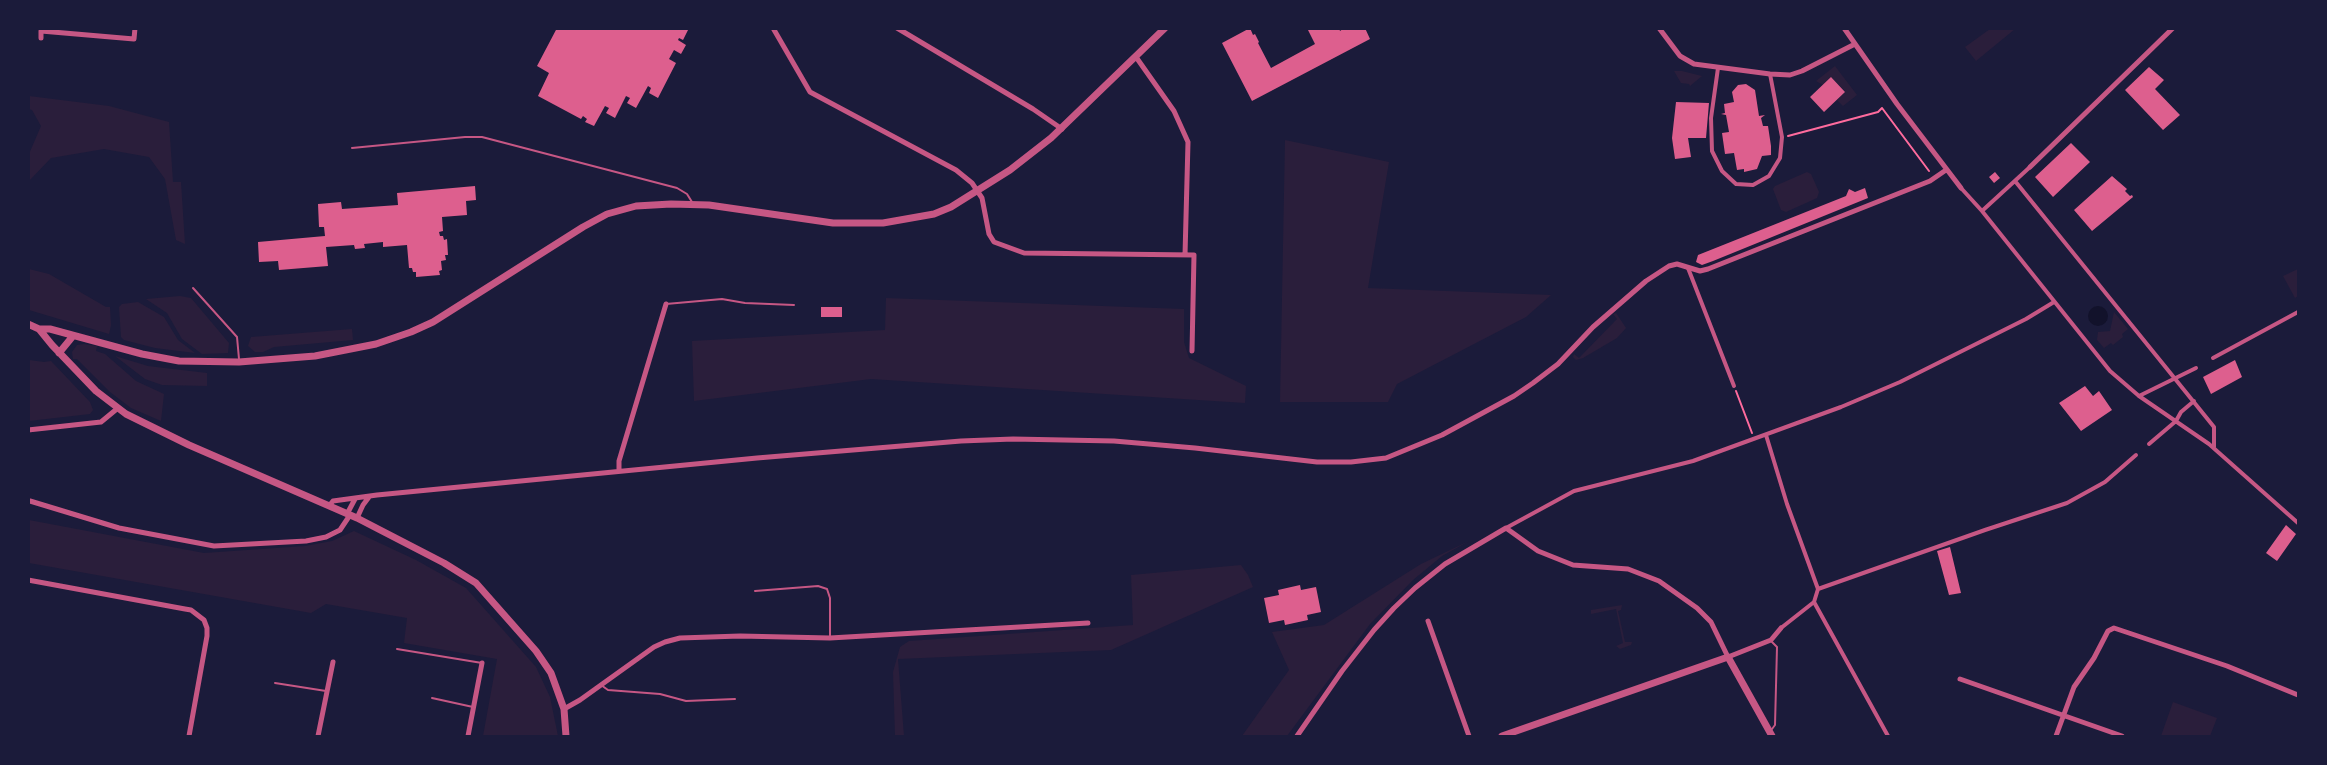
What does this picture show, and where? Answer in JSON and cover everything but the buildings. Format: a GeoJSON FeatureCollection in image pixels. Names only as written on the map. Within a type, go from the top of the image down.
{"type":"FeatureCollection","features":[{"type":"Feature","properties":{"kind":"street"},"geometry":{"type":"LineString","coordinates":[[41,38],[41,31],[134,39],[135,28]]}},
{"type":"Feature","properties":{"kind":"street"},"geometry":{"type":"LineString","coordinates":[[772,28],[810,92],[956,170],[978,191],[983,201],[989,234],[994,242],[1024,253],[1194,255],[1192,351]]}},
{"type":"Feature","properties":{"kind":"street"},"geometry":{"type":"LineString","coordinates":[[897,28],[1033,109],[1062,129]]}},
{"type":"Feature","properties":{"kind":"street"},"geometry":{"type":"LineString","coordinates":[[28,324],[39,329],[50,329],[166,359],[199,363],[330,354],[392,339],[433,322],[551,246],[607,214],[636,206],[694,204],[725,206],[817,222],[883,223],[934,214],[978,191],[1010,170],[1062,129],[1165,28]]}},
{"type":"Feature","properties":{"kind":"street"},"geometry":{"type":"LineString","coordinates":[[1659,28],[1687,61],[1703,67],[1770,74],[1790,75],[1802,71],[1855,44]]}},
{"type":"Feature","properties":{"kind":"street"},"geometry":{"type":"LineString","coordinates":[[1844,28],[1946,170],[1982,211],[2105,366],[2139,396],[2214,448],[2298,523]]}},
{"type":"Feature","properties":{"kind":"street"},"geometry":{"type":"LineString","coordinates":[[1982,211],[2173,28]]}},
{"type":"Feature","properties":{"kind":"street"},"geometry":{"type":"LineString","coordinates":[[1136,57],[1181,123],[1188,142],[1185,255]]}},
{"type":"Feature","properties":{"kind":"street"},"geometry":{"type":"LineString","coordinates":[[1718,68],[1711,118],[1712,152],[1722,171],[1736,184],[1753,185],[1769,176],[1780,158],[1782,137],[1770,74]]}},
{"type":"Feature","properties":{"kind":"street"},"geometry":{"type":"LineString","coordinates":[[329,506],[333,501],[370,496],[619,471],[961,441],[1012,439],[1149,444],[1317,462],[1368,461],[1405,452],[1460,425],[1533,383],[1558,364],[1586,334],[1646,281],[1669,266],[1677,264],[1700,271],[1708,269],[1934,179],[1946,170]]}},
{"type":"Feature","properties":{"kind":"street"},"geometry":{"type":"LineString","coordinates":[[2014,181],[2214,427],[2214,448]]}},
{"type":"Feature","properties":{"kind":"street"},"geometry":{"type":"LineString","coordinates":[[1688,268],[1734,386]]}},
{"type":"Feature","properties":{"kind":"street"},"geometry":{"type":"LineString","coordinates":[[1297,736],[1342,671],[1394,608],[1445,564],[1506,528],[1574,491],[1693,461],[1900,382],[2026,319],[2054,302]]}},
{"type":"Feature","properties":{"kind":"street"},"geometry":{"type":"LineString","coordinates":[[619,471],[619,461],[666,304]]}},
{"type":"Feature","properties":{"kind":"street"},"geometry":{"type":"LineString","coordinates":[[2213,358],[2298,312]]}},
{"type":"Feature","properties":{"kind":"street"},"geometry":{"type":"LineString","coordinates":[[39,329],[96,391],[118,408],[189,444],[351,516],[444,563],[476,583],[536,651],[551,673],[564,709],[566,736]]}},
{"type":"Feature","properties":{"kind":"street"},"geometry":{"type":"LineString","coordinates":[[59,352],[73,336]]}},
{"type":"Feature","properties":{"kind":"street"},"geometry":{"type":"LineString","coordinates":[[2139,396],[2196,368]]}},
{"type":"Feature","properties":{"kind":"street"},"geometry":{"type":"LineString","coordinates":[[2149,444],[2176,421],[2181,412],[2194,401]]}},
{"type":"Feature","properties":{"kind":"street"},"geometry":{"type":"LineString","coordinates":[[28,430],[101,422],[118,408]]}},
{"type":"Feature","properties":{"kind":"street"},"geometry":{"type":"LineString","coordinates":[[1502,736],[1771,640],[1781,628],[1814,602],[1818,589],[1787,504],[1766,435]]}},
{"type":"Feature","properties":{"kind":"street"},"geometry":{"type":"LineString","coordinates":[[1818,589],[2067,503],[2105,482],[2136,455]]}},
{"type":"Feature","properties":{"kind":"street"},"geometry":{"type":"LineString","coordinates":[[30,501],[119,528],[214,546],[306,541],[326,537],[340,530],[370,496]]}},
{"type":"Feature","properties":{"kind":"street"},"geometry":{"type":"LineString","coordinates":[[351,516],[352,500],[356,498]]}},
{"type":"Feature","properties":{"kind":"street"},"geometry":{"type":"LineString","coordinates":[[1506,528],[1538,551],[1573,565],[1629,569],[1659,581],[1697,608],[1711,622],[1771,734]]}},
{"type":"Feature","properties":{"kind":"street"},"geometry":{"type":"LineString","coordinates":[[28,580],[191,610],[204,620],[207,636],[189,736]]}},
{"type":"Feature","properties":{"kind":"street"},"geometry":{"type":"LineString","coordinates":[[1814,602],[1888,736]]}},
{"type":"Feature","properties":{"kind":"street"},"geometry":{"type":"LineString","coordinates":[[1428,621],[1469,736]]}},
{"type":"Feature","properties":{"kind":"street"},"geometry":{"type":"LineString","coordinates":[[564,709],[601,686],[640,656],[673,640],[702,636],[830,638],[1088,623]]}},
{"type":"Feature","properties":{"kind":"street"},"geometry":{"type":"LineString","coordinates":[[2056,736],[2075,685],[2094,658],[2108,631],[2115,628],[2228,666],[2298,695]]}},
{"type":"Feature","properties":{"kind":"street"},"geometry":{"type":"LineString","coordinates":[[318,736],[333,662]]}},
{"type":"Feature","properties":{"kind":"street"},"geometry":{"type":"LineString","coordinates":[[468,736],[482,663]]}},
{"type":"Feature","properties":{"kind":"street"},"geometry":{"type":"LineString","coordinates":[[1960,679],[2122,736]]}},
{"type":"Feature","properties":{"kind":"lane"},"geometry":{"type":"LineString","coordinates":[[352,148],[465,136],[482,137],[677,188],[687,194],[694,204]]}},
{"type":"Feature","properties":{"kind":"lane"},"geometry":{"type":"LineString","coordinates":[[193,288],[237,337],[239,362]]}},
{"type":"Feature","properties":{"kind":"lane"},"geometry":{"type":"LineString","coordinates":[[666,304],[722,299],[745,303],[794,305]]}},
{"type":"Feature","properties":{"kind":"lane"},"geometry":{"type":"LineString","coordinates":[[755,591],[818,586],[827,589],[830,598],[830,638]]}},
{"type":"Feature","properties":{"kind":"lane"},"geometry":{"type":"LineString","coordinates":[[1771,640],[1777,647],[1775,725],[1771,734]]}},
{"type":"Feature","properties":{"kind":"lane"},"geometry":{"type":"LineString","coordinates":[[398,649],[482,663]]}},
{"type":"Feature","properties":{"kind":"lane"},"geometry":{"type":"LineString","coordinates":[[275,682],[327,691]]}},
{"type":"Feature","properties":{"kind":"lane"},"geometry":{"type":"LineString","coordinates":[[601,686],[608,690],[660,694],[686,701],[735,699]]}},
{"type":"Feature","properties":{"kind":"lane"},"geometry":{"type":"LineString","coordinates":[[432,698],[474,707]]}},
{"type":"Feature","properties":{"kind":"path"},"geometry":{"type":"LineString","coordinates":[[1782,137],[1878,112],[1882,108],[1934,179]]}},
{"type":"Feature","properties":{"kind":"path"},"geometry":{"type":"LineString","coordinates":[[1734,386],[1754,439]]}},
{"type":"Feature","properties":{"kind":"shaded area"},"geometry":{"type":"Polygon","coordinates":[[[1990,29],[2015,29],[1976,61],[1965,47],[1990,29]]]}},
{"type":"Feature","properties":{"kind":"shaded area"},"geometry":{"type":"Polygon","coordinates":[[[1835,66],[1857,95],[1843,106],[1837,100],[1845,91],[1831,77],[1823,85],[1816,81],[1835,66]]]}},
{"type":"Feature","properties":{"kind":"shaded area"},"geometry":{"type":"Polygon","coordinates":[[[1674,71],[1702,76],[1690,86],[1681,83],[1674,71]]]}},
{"type":"Feature","properties":{"kind":"shaded area"},"geometry":{"type":"Polygon","coordinates":[[[29,96],[109,106],[169,122],[173,182],[181,182],[185,244],[176,240],[165,179],[149,157],[104,149],[51,158],[29,181],[29,154],[41,126],[32,110],[29,109],[29,96]]]}},
{"type":"Feature","properties":{"kind":"shaded area"},"geometry":{"type":"Polygon","coordinates":[[[1285,140],[1389,162],[1368,288],[1551,295],[1526,317],[1397,384],[1388,402],[1280,402],[1285,140]]]}},
{"type":"Feature","properties":{"kind":"shaded area"},"geometry":{"type":"Polygon","coordinates":[[[1807,172],[1811,174],[1819,192],[1817,198],[1786,212],[1781,210],[1773,189],[1775,186],[1807,172]]]}},
{"type":"Feature","properties":{"kind":"shaded area"},"geometry":{"type":"Polygon","coordinates":[[[29,269],[49,274],[106,307],[110,307],[109,334],[29,310],[29,269]]]}},
{"type":"Feature","properties":{"kind":"shaded area"},"geometry":{"type":"Polygon","coordinates":[[[2298,269],[2298,296],[2295,298],[2283,276],[2298,269]]]}},
{"type":"Feature","properties":{"kind":"shaded area"},"geometry":{"type":"Polygon","coordinates":[[[180,296],[191,298],[229,343],[228,353],[202,354],[182,339],[167,313],[146,299],[180,296]]]}},
{"type":"Feature","properties":{"kind":"shaded area"},"geometry":{"type":"Polygon","coordinates":[[[886,298],[1184,309],[1184,342],[1189,358],[1246,386],[1245,403],[871,379],[694,401],[692,341],[885,330],[886,298]]]}},
{"type":"Feature","properties":{"kind":"shaded area"},"geometry":{"type":"Polygon","coordinates":[[[138,302],[164,317],[178,340],[195,353],[155,348],[124,340],[121,337],[119,307],[122,304],[138,302]]]}},
{"type":"Feature","properties":{"kind":"shaded area"},"geometry":{"type":"Polygon","coordinates":[[[2098,306],[2105,309],[2108,316],[2105,323],[2098,326],[2091,323],[2088,316],[2091,309],[2098,306]]]}},
{"type":"Feature","properties":{"kind":"shaded area"},"geometry":{"type":"Polygon","coordinates":[[[2114,312],[2128,329],[2122,334],[2123,337],[2113,345],[2111,343],[2104,348],[2097,340],[2098,332],[2110,331],[2114,312]]]}},
{"type":"Feature","properties":{"kind":"shaded area"},"geometry":{"type":"Polygon","coordinates":[[[1616,313],[1626,328],[1617,338],[1576,360],[1573,357],[1574,354],[1579,358],[1617,319],[1613,314],[1616,313]]]}},
{"type":"Feature","properties":{"kind":"shaded area"},"geometry":{"type":"Polygon","coordinates":[[[352,329],[353,340],[274,347],[263,352],[255,352],[248,346],[251,337],[352,329]]]}},
{"type":"Feature","properties":{"kind":"shaded area"},"geometry":{"type":"Polygon","coordinates":[[[77,345],[97,346],[96,351],[105,354],[136,381],[164,394],[161,421],[131,408],[110,392],[77,359],[73,359],[72,352],[77,345]]]}},
{"type":"Feature","properties":{"kind":"shaded area"},"geometry":{"type":"Polygon","coordinates":[[[115,356],[148,366],[207,373],[207,386],[162,385],[145,379],[115,356]]]}},
{"type":"Feature","properties":{"kind":"shaded area"},"geometry":{"type":"Polygon","coordinates":[[[29,360],[51,361],[90,402],[93,410],[90,414],[29,421],[29,360]]]}},
{"type":"Feature","properties":{"kind":"shaded area"},"geometry":{"type":"Polygon","coordinates":[[[29,520],[204,553],[305,546],[332,541],[354,531],[416,560],[466,588],[536,667],[550,697],[558,736],[483,736],[497,659],[404,643],[407,618],[326,604],[311,613],[29,563],[29,520]]]}},
{"type":"Feature","properties":{"kind":"shaded area"},"geometry":{"type":"Polygon","coordinates":[[[1469,541],[1442,556],[1413,580],[1370,624],[1287,736],[1242,736],[1289,670],[1272,632],[1324,625],[1421,564],[1469,541]]]}},
{"type":"Feature","properties":{"kind":"shaded area"},"geometry":{"type":"Polygon","coordinates":[[[1241,565],[1253,587],[1111,650],[898,659],[904,736],[895,736],[893,672],[900,647],[909,641],[1133,625],[1131,575],[1241,565]]]}},
{"type":"Feature","properties":{"kind":"shaded area"},"geometry":{"type":"Polygon","coordinates":[[[1622,605],[1621,610],[1618,611],[1625,642],[1632,642],[1631,645],[1620,649],[1616,646],[1623,643],[1616,609],[1591,614],[1591,610],[1622,605]]]}},
{"type":"Feature","properties":{"kind":"shaded area"},"geometry":{"type":"Polygon","coordinates":[[[2173,702],[2217,718],[2210,736],[2161,736],[2173,702]]]}}]}
